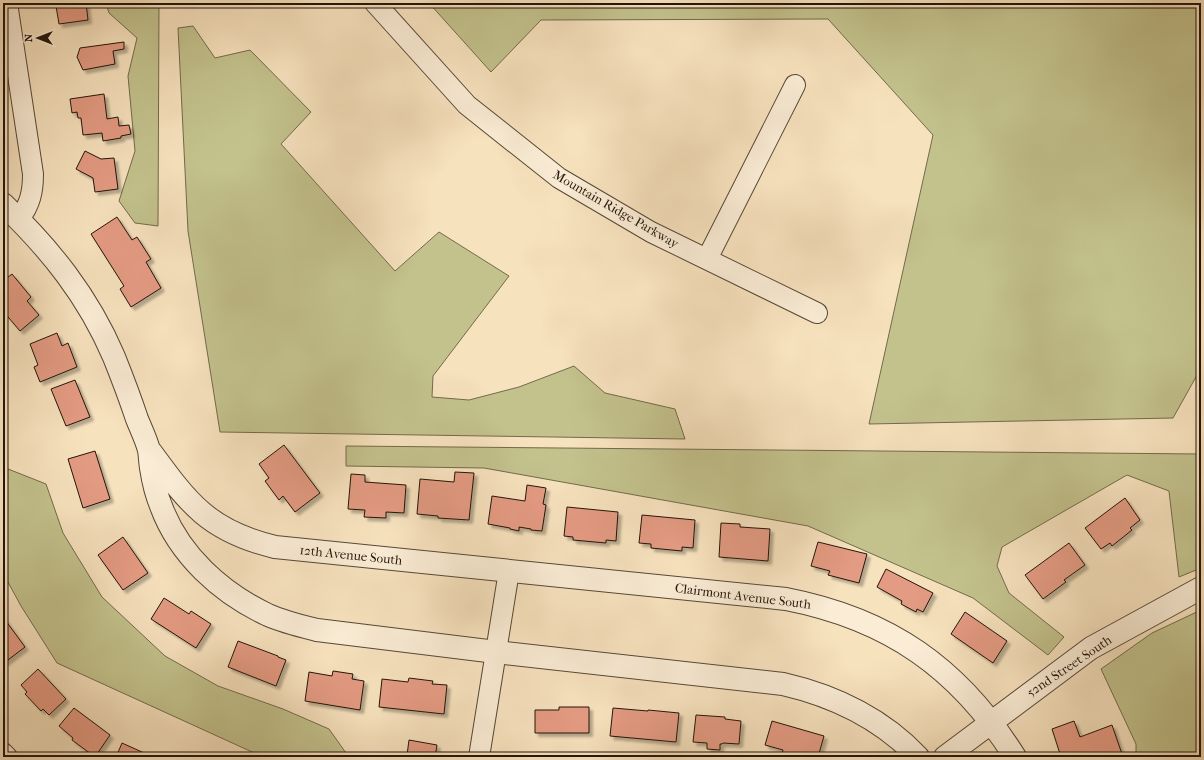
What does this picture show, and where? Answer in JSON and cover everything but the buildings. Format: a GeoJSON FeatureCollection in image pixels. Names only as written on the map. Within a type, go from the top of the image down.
{"type":"FeatureCollection","features":[{"type":"Feature","properties":{"kind":"street"},"geometry":{"type":"LineString","coordinates":[[7,3],[33,174],[31,197],[19,219]]}},
{"type":"Feature","properties":{"kind":"street","name":"Mountain Ridge Parkway"},"geometry":{"type":"LineString","coordinates":[[375,3],[467,105],[559,178],[651,232],[817,312]]}},
{"type":"Feature","properties":{"kind":"street"},"geometry":{"type":"LineString","coordinates":[[707,259],[795,85]]}},
{"type":"Feature","properties":{"kind":"street","name":"12th Avenue South"},"geometry":{"type":"LineString","coordinates":[[3,204],[46,247],[76,288],[102,332],[121,374],[149,450],[155,488],[161,506],[174,534],[183,547],[210,576],[247,604],[269,615],[293,624],[317,630],[496,652]]}},
{"type":"Feature","properties":{"kind":"street","name":"12th Avenue South"},"geometry":{"type":"LineString","coordinates":[[149,450],[178,490],[190,503],[204,516],[237,536],[274,547],[509,571]]}},
{"type":"Feature","properties":{"kind":"street"},"geometry":{"type":"LineString","coordinates":[[479,757],[509,571]]}},
{"type":"Feature","properties":{"kind":"street","name":"Clairmont Avenue South"},"geometry":{"type":"LineString","coordinates":[[509,571],[786,599],[813,604],[840,612],[865,622],[890,635],[930,660],[974,701],[991,721],[1015,757]]}},
{"type":"Feature","properties":{"kind":"street","name":"52nd Street South"},"geometry":{"type":"LineString","coordinates":[[945,757],[991,721],[1091,648],[1201,588]]}},
{"type":"Feature","properties":{"kind":"street"},"geometry":{"type":"LineString","coordinates":[[496,652],[783,684],[807,689],[846,705],[873,719],[893,734],[918,757]]}},
{"type":"Feature","properties":{"kind":"street"},"geometry":{"type":"LineString","coordinates":[[3,753],[7,757]]}},
{"type":"Feature","properties":{"kind":"shaded area"},"geometry":{"type":"Polygon","coordinates":[[[106,3],[159,3],[158,226],[135,223],[119,201],[135,151],[128,76],[137,38],[109,13],[106,3]]]}},
{"type":"Feature","properties":{"kind":"shaded area"},"geometry":{"type":"Polygon","coordinates":[[[429,3],[1201,3],[1201,368],[1173,418],[869,424],[933,135],[828,19],[541,20],[491,72],[429,3]]]}},
{"type":"Feature","properties":{"kind":"shaded area"},"geometry":{"type":"Polygon","coordinates":[[[193,26],[215,58],[250,50],[311,112],[281,144],[395,271],[439,232],[509,276],[433,376],[432,397],[469,400],[519,387],[574,366],[605,393],[675,409],[685,439],[220,432],[188,231],[178,28],[193,26]]]}},
{"type":"Feature","properties":{"kind":"shaded area"},"geometry":{"type":"Polygon","coordinates":[[[346,446],[1201,454],[1201,568],[1179,577],[1169,491],[1127,475],[1002,547],[997,566],[1009,593],[1064,637],[1048,655],[973,598],[808,526],[484,468],[346,466],[346,446]]]}},
{"type":"Feature","properties":{"kind":"shaded area"},"geometry":{"type":"Polygon","coordinates":[[[3,467],[46,484],[63,533],[102,597],[165,656],[218,686],[283,709],[329,729],[346,753],[345,757],[263,757],[57,663],[21,606],[3,573],[3,467]]]}},
{"type":"Feature","properties":{"kind":"shaded area"},"geometry":{"type":"Polygon","coordinates":[[[1201,610],[1201,757],[1136,757],[1136,744],[1101,669],[1152,633],[1201,610]]]}}]}
